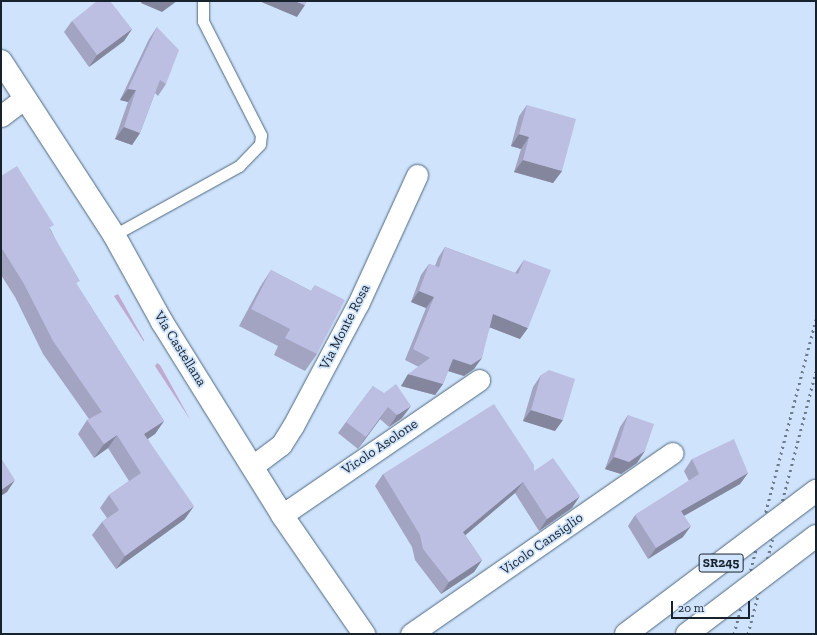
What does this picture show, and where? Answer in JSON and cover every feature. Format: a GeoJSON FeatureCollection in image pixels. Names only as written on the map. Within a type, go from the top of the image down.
{"type":"FeatureCollection","features":[{"type":"Feature","properties":{"kind":"main road","name":"Via Castellana"},"geometry":{"type":"LineString","coordinates":[[1,61],[114,235],[162,322],[254,465],[282,515],[364,634]]}},
{"type":"Feature","properties":{"kind":"main road","name":"SR245"},"geometry":{"type":"LineString","coordinates":[[626,634],[816,491]]}},
{"type":"Feature","properties":{"kind":"main road","name":"SR245"},"geometry":{"type":"LineString","coordinates":[[687,634],[816,536]]}},
{"type":"Feature","properties":{"kind":"street"},"geometry":{"type":"LineString","coordinates":[[1,116],[25,98]]}},
{"type":"Feature","properties":{"kind":"street","name":"Via Monte Rosa"},"geometry":{"type":"LineString","coordinates":[[254,465],[281,445],[293,426],[358,304],[417,175]]}},
{"type":"Feature","properties":{"kind":"street","name":"Vicolo Asolone"},"geometry":{"type":"LineString","coordinates":[[282,515],[479,380]]}},
{"type":"Feature","properties":{"kind":"street","name":"Vicolo Cansiglio"},"geometry":{"type":"LineString","coordinates":[[411,634],[672,453]]}},
{"type":"Feature","properties":{"kind":"lane"},"geometry":{"type":"LineString","coordinates":[[114,235],[244,163],[260,144],[261,135],[203,21],[203,1]]}},
{"type":"Feature","properties":{"kind":"shaded area"},"geometry":{"type":"Polygon","coordinates":[[[118,294],[144,340],[144,342],[114,296],[118,294]]]}},
{"type":"Feature","properties":{"kind":"shaded area"},"geometry":{"type":"Polygon","coordinates":[[[157,363],[160,365],[191,421],[155,366],[157,363]]]}},
{"type":"Feature","properties":{"kind":"building"},"geometry":{"type":"Polygon","coordinates":[[[97,1],[110,1],[132,29],[97,55],[72,21],[97,1]]]}},
{"type":"Feature","properties":{"kind":"building"},"geometry":{"type":"Polygon","coordinates":[[[295,1],[307,1],[305,5],[295,1]]]}},
{"type":"Feature","properties":{"kind":"building"},"geometry":{"type":"Polygon","coordinates":[[[157,27],[179,50],[166,84],[160,80],[140,133],[124,127],[136,90],[128,89],[157,27]]]}},
{"type":"Feature","properties":{"kind":"building"},"geometry":{"type":"Polygon","coordinates":[[[527,105],[576,119],[562,171],[523,160],[529,137],[519,134],[527,105]]]}},
{"type":"Feature","properties":{"kind":"building"},"geometry":{"type":"Polygon","coordinates":[[[17,166],[54,225],[49,228],[80,281],[76,283],[164,421],[144,434],[194,506],[125,556],[102,522],[119,510],[109,495],[141,473],[117,435],[104,444],[87,420],[102,412],[53,341],[24,284],[1,247],[1,176],[17,166]]]}},
{"type":"Feature","properties":{"kind":"building"},"geometry":{"type":"Polygon","coordinates":[[[445,247],[518,274],[524,260],[551,270],[528,328],[493,314],[482,358],[471,365],[453,359],[443,384],[408,374],[430,358],[413,349],[434,297],[419,291],[429,264],[439,267],[445,247]]]}},
{"type":"Feature","properties":{"kind":"building"},"geometry":{"type":"Polygon","coordinates":[[[271,270],[311,291],[315,285],[345,300],[317,354],[285,338],[290,329],[251,309],[271,270]]]}},
{"type":"Feature","properties":{"kind":"building"},"geometry":{"type":"Polygon","coordinates":[[[549,370],[575,379],[563,420],[531,410],[541,375],[549,370]]]}},
{"type":"Feature","properties":{"kind":"building"},"geometry":{"type":"Polygon","coordinates":[[[396,384],[411,406],[397,415],[388,407],[366,437],[346,422],[373,386],[384,393],[396,384]]]}},
{"type":"Feature","properties":{"kind":"building"},"geometry":{"type":"Polygon","coordinates":[[[494,404],[534,465],[534,471],[553,458],[580,496],[547,519],[523,482],[463,532],[482,560],[449,582],[423,549],[420,535],[383,474],[494,404]]]}},
{"type":"Feature","properties":{"kind":"building"},"geometry":{"type":"Polygon","coordinates":[[[628,415],[654,424],[645,451],[629,462],[614,457],[628,415]]]}},
{"type":"Feature","properties":{"kind":"building"},"geometry":{"type":"Polygon","coordinates":[[[734,439],[748,473],[681,511],[691,526],[656,548],[635,515],[699,474],[692,459],[734,439]]]}},
{"type":"Feature","properties":{"kind":"building"},"geometry":{"type":"Polygon","coordinates":[[[1,458],[15,480],[1,490],[1,458]]]}},
{"type":"Feature","properties":{"kind":"railway"},"geometry":{"type":"LineString","coordinates":[[734,634],[816,320]]}},
{"type":"Feature","properties":{"kind":"railway"},"geometry":{"type":"LineString","coordinates":[[748,634],[816,372]]}}]}
